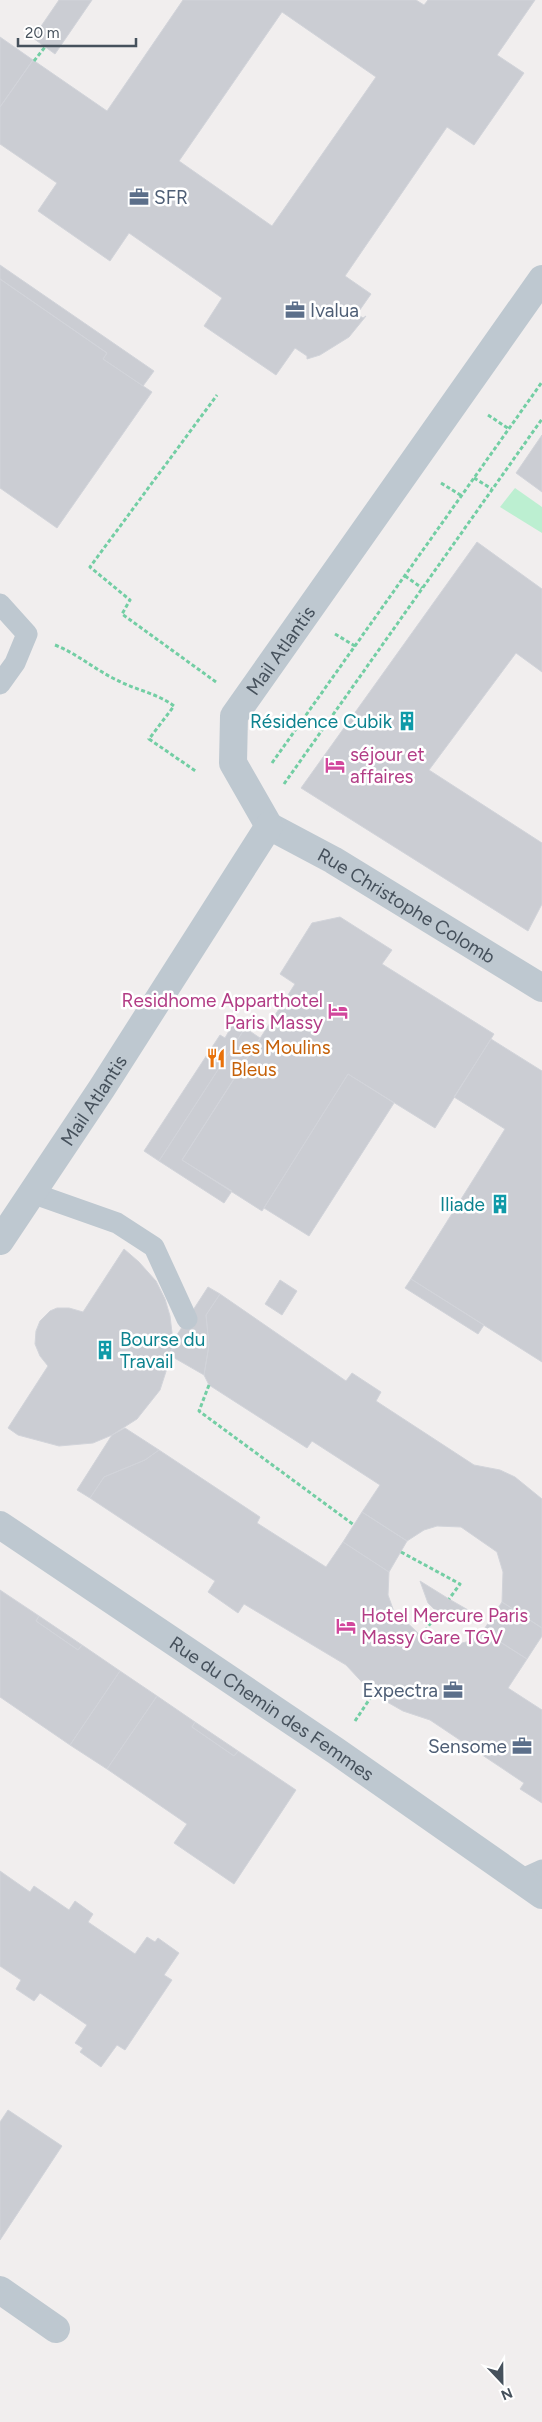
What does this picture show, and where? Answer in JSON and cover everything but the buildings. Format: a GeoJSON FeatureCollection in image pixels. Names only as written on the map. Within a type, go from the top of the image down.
{"type":"FeatureCollection","features":[{"type":"Feature","properties":{"kind":"street","name":"Mail Atlantis"},"geometry":{"type":"LineString","coordinates":[[0,1241],[102,1088],[269,826],[233,763],[234,716],[542,279]]}},
{"type":"Feature","properties":{"kind":"street","name":"Rue Christophe Colomb"},"geometry":{"type":"LineString","coordinates":[[269,826],[333,860],[542,988]]}},
{"type":"Feature","properties":{"kind":"street","name":"Rue du Chemin des Femmes"},"geometry":{"type":"LineString","coordinates":[[0,1525],[535,1882]]}},
{"type":"Feature","properties":{"kind":"street"},"geometry":{"type":"LineString","coordinates":[[0,2290],[56,2329]]}},
{"type":"Feature","properties":{"kind":"lane"},"geometry":{"type":"LineString","coordinates":[[0,604],[27,634],[15,663],[0,684]]}},
{"type":"Feature","properties":{"kind":"lane"},"geometry":{"type":"LineString","coordinates":[[32,1193],[117,1223],[154,1247],[187,1320]]}},
{"type":"Feature","properties":{"kind":"path"},"geometry":{"type":"LineString","coordinates":[[34,61],[45,47]]}},
{"type":"Feature","properties":{"kind":"path"},"geometry":{"type":"LineString","coordinates":[[268,769],[542,382]]}},
{"type":"Feature","properties":{"kind":"path"},"geometry":{"type":"LineString","coordinates":[[538,388],[542,391]]}},
{"type":"Feature","properties":{"kind":"path"},"geometry":{"type":"LineString","coordinates":[[217,395],[90,567],[130,600],[122,614],[218,684]]}},
{"type":"Feature","properties":{"kind":"path"},"geometry":{"type":"LineString","coordinates":[[488,415],[509,429]]}},
{"type":"Feature","properties":{"kind":"path"},"geometry":{"type":"LineString","coordinates":[[277,781],[281,788],[542,419]]}},
{"type":"Feature","properties":{"kind":"path"},"geometry":{"type":"LineString","coordinates":[[474,478],[492,489]]}},
{"type":"Feature","properties":{"kind":"path"},"geometry":{"type":"LineString","coordinates":[[441,482],[462,496]]}},
{"type":"Feature","properties":{"kind":"path"},"geometry":{"type":"LineString","coordinates":[[405,576],[422,588]]}},
{"type":"Feature","properties":{"kind":"path"},"geometry":{"type":"LineString","coordinates":[[334,633],[355,646]]}},
{"type":"Feature","properties":{"kind":"path"},"geometry":{"type":"LineString","coordinates":[[27,634],[74,652],[116,680],[166,700],[174,706],[149,739],[197,772]]}},
{"type":"Feature","properties":{"kind":"path"},"geometry":{"type":"LineString","coordinates":[[209,1385],[199,1411],[354,1525]]}},
{"type":"Feature","properties":{"kind":"path"},"geometry":{"type":"LineString","coordinates":[[401,1552],[460,1584],[449,1599]]}},
{"type":"Feature","properties":{"kind":"path"},"geometry":{"type":"LineString","coordinates":[[420,1636],[438,1613]]}},
{"type":"Feature","properties":{"kind":"green space"},"geometry":{"type":"Polygon","coordinates":[[[515,488],[542,507],[542,533],[500,507],[515,488]]]}},
{"type":"Feature","properties":{"kind":"place","name":"SFR"},"geometry":{"type":"Point","coordinates":[139,197]}},
{"type":"Feature","properties":{"kind":"place","name":"Ivalua"},"geometry":{"type":"Point","coordinates":[295,310]}},
{"type":"Feature","properties":{"kind":"place","name":"Résidence Cubik"},"geometry":{"type":"Point","coordinates":[407,721]}},
{"type":"Feature","properties":{"kind":"place","name":"séjour et affaires"},"geometry":{"type":"Point","coordinates":[335,765]}},
{"type":"Feature","properties":{"kind":"place","name":"Residhome Apparthotel Paris Massy"},"geometry":{"type":"Point","coordinates":[338,1011]}},
{"type":"Feature","properties":{"kind":"place","name":"Les Moulins Bleus"},"geometry":{"type":"Point","coordinates":[216,1058]}},
{"type":"Feature","properties":{"kind":"place","name":"Iliade"},"geometry":{"type":"Point","coordinates":[500,1204]}},
{"type":"Feature","properties":{"kind":"place","name":"Bourse du Travail"},"geometry":{"type":"Point","coordinates":[105,1350]}},
{"type":"Feature","properties":{"kind":"place","name":"Hotel Mercure Paris Massy Gare TGV"},"geometry":{"type":"Point","coordinates":[346,1626]}},
{"type":"Feature","properties":{"kind":"place","name":"Expectra"},"geometry":{"type":"Point","coordinates":[453,1690]}},
{"type":"Feature","properties":{"kind":"place","name":"Sensome"},"geometry":{"type":"Point","coordinates":[522,1746]}}]}
